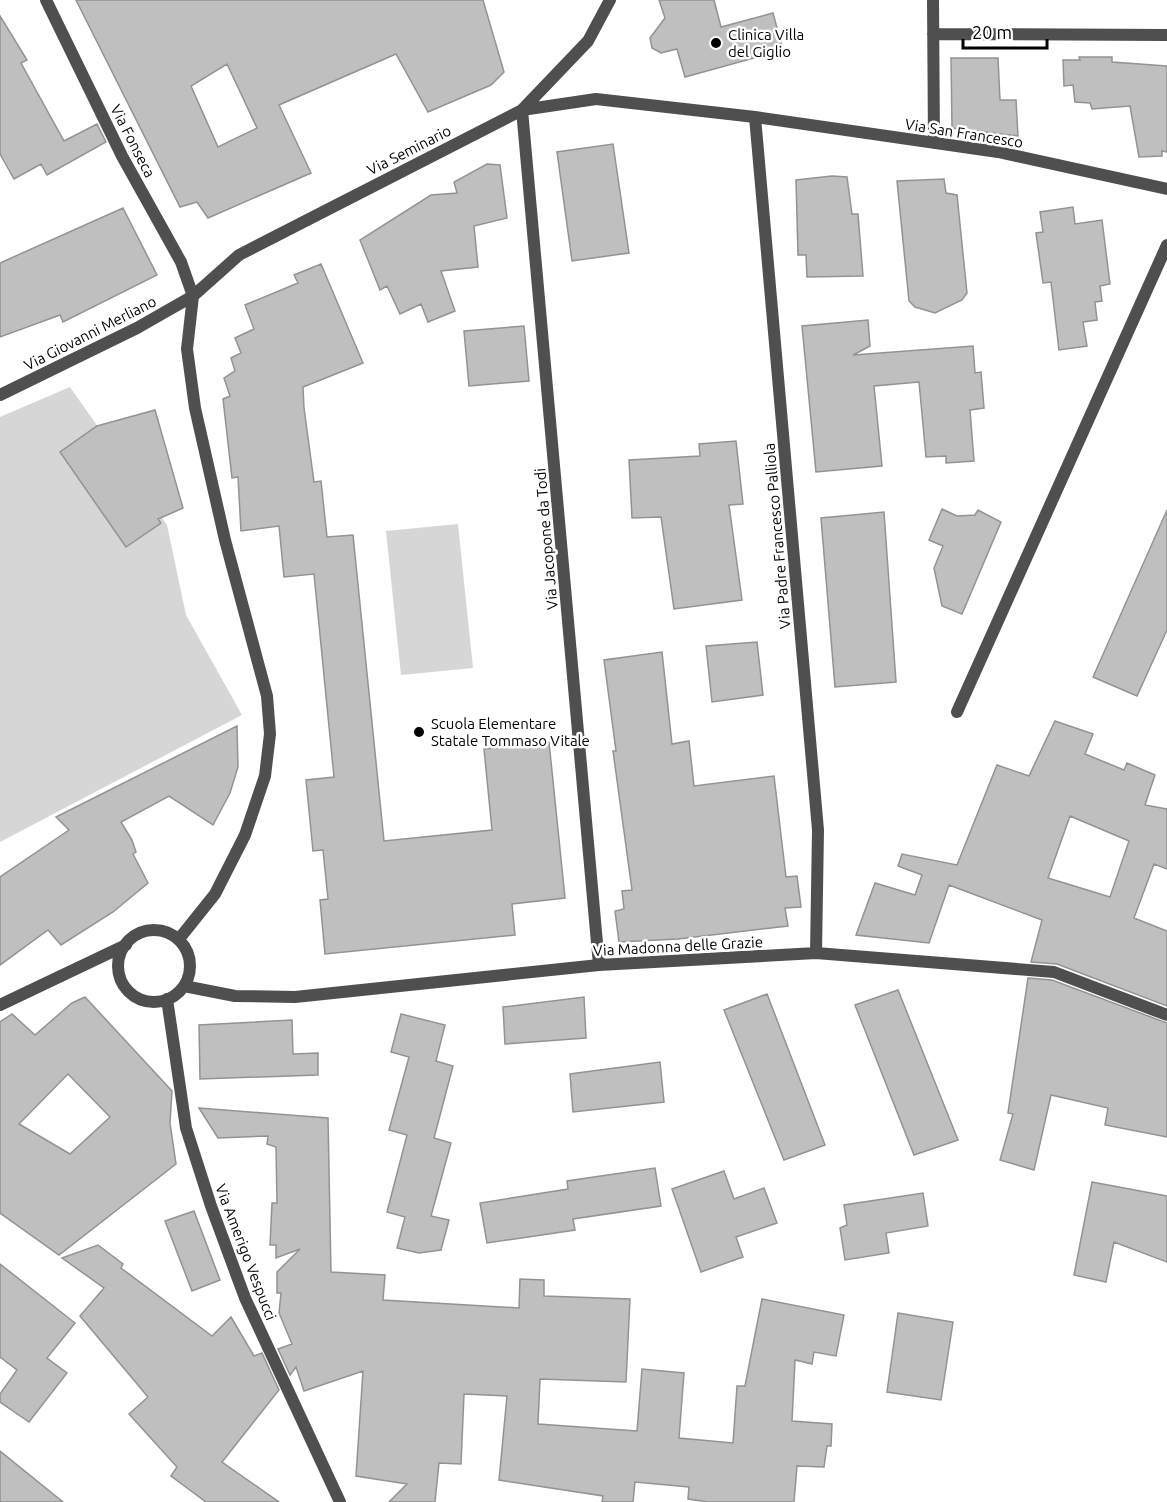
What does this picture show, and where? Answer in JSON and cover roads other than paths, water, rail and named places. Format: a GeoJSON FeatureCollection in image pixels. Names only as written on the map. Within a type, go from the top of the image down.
{"type":"FeatureCollection","features":[{"type":"Feature","properties":{"kind":"street","name":"Via Fonseca"},"geometry":{"type":"LineString","coordinates":[[46,0],[122,156],[181,262],[193,296]]}},
{"type":"Feature","properties":{"kind":"street","name":"Via Seminario"},"geometry":{"type":"LineString","coordinates":[[193,296],[239,255],[522,110],[588,41],[610,0]]}},
{"type":"Feature","properties":{"kind":"street"},"geometry":{"type":"LineString","coordinates":[[933,0],[934,143]]}},
{"type":"Feature","properties":{"kind":"street"},"geometry":{"type":"LineString","coordinates":[[933,34],[1167,34]]}},
{"type":"Feature","properties":{"kind":"street","name":"Via San Francesco"},"geometry":{"type":"LineString","coordinates":[[522,110],[596,99],[755,117],[998,152],[1167,189]]}},
{"type":"Feature","properties":{"kind":"street","name":"Via Jacopone da Todi"},"geometry":{"type":"LineString","coordinates":[[522,110],[599,965]]}},
{"type":"Feature","properties":{"kind":"street","name":"Via Padre Francesco Palliola"},"geometry":{"type":"LineString","coordinates":[[755,117],[818,830],[816,953]]}},
{"type":"Feature","properties":{"kind":"street"},"geometry":{"type":"LineString","coordinates":[[957,712],[1167,245]]}},
{"type":"Feature","properties":{"kind":"street","name":"Via Giovanni Merliano"},"geometry":{"type":"LineString","coordinates":[[0,395],[136,328],[193,296]]}},
{"type":"Feature","properties":{"kind":"street"},"geometry":{"type":"LineString","coordinates":[[179,939],[215,894],[245,835],[265,776],[270,734],[267,696],[225,540],[195,408],[187,350],[193,296]]}},
{"type":"Feature","properties":{"kind":"street"},"geometry":{"type":"LineString","coordinates":[[0,1005],[126,945],[138,934],[148,931],[170,933],[179,939],[189,958],[190,969],[184,986],[167,999],[145,1000],[126,988],[119,966],[126,945]]}},
{"type":"Feature","properties":{"kind":"street","name":"Via Madonna delle Grazie"},"geometry":{"type":"LineString","coordinates":[[184,986],[235,996],[295,997],[599,965],[816,953],[1054,972],[1167,1016]]}},
{"type":"Feature","properties":{"kind":"street","name":"Via Amerigo Vespucci"},"geometry":{"type":"LineString","coordinates":[[167,999],[186,1128],[211,1206],[245,1298],[340,1502]]}},
{"type":"Feature","properties":{"kind":"place","name":"Clinica Villa del Giglio"},"geometry":{"type":"Point","coordinates":[716,43]}},
{"type":"Feature","properties":{"kind":"place","name":"Scuola Elementare Statale Tommaso Vitale"},"geometry":{"type":"Point","coordinates":[419,732]}}]}
